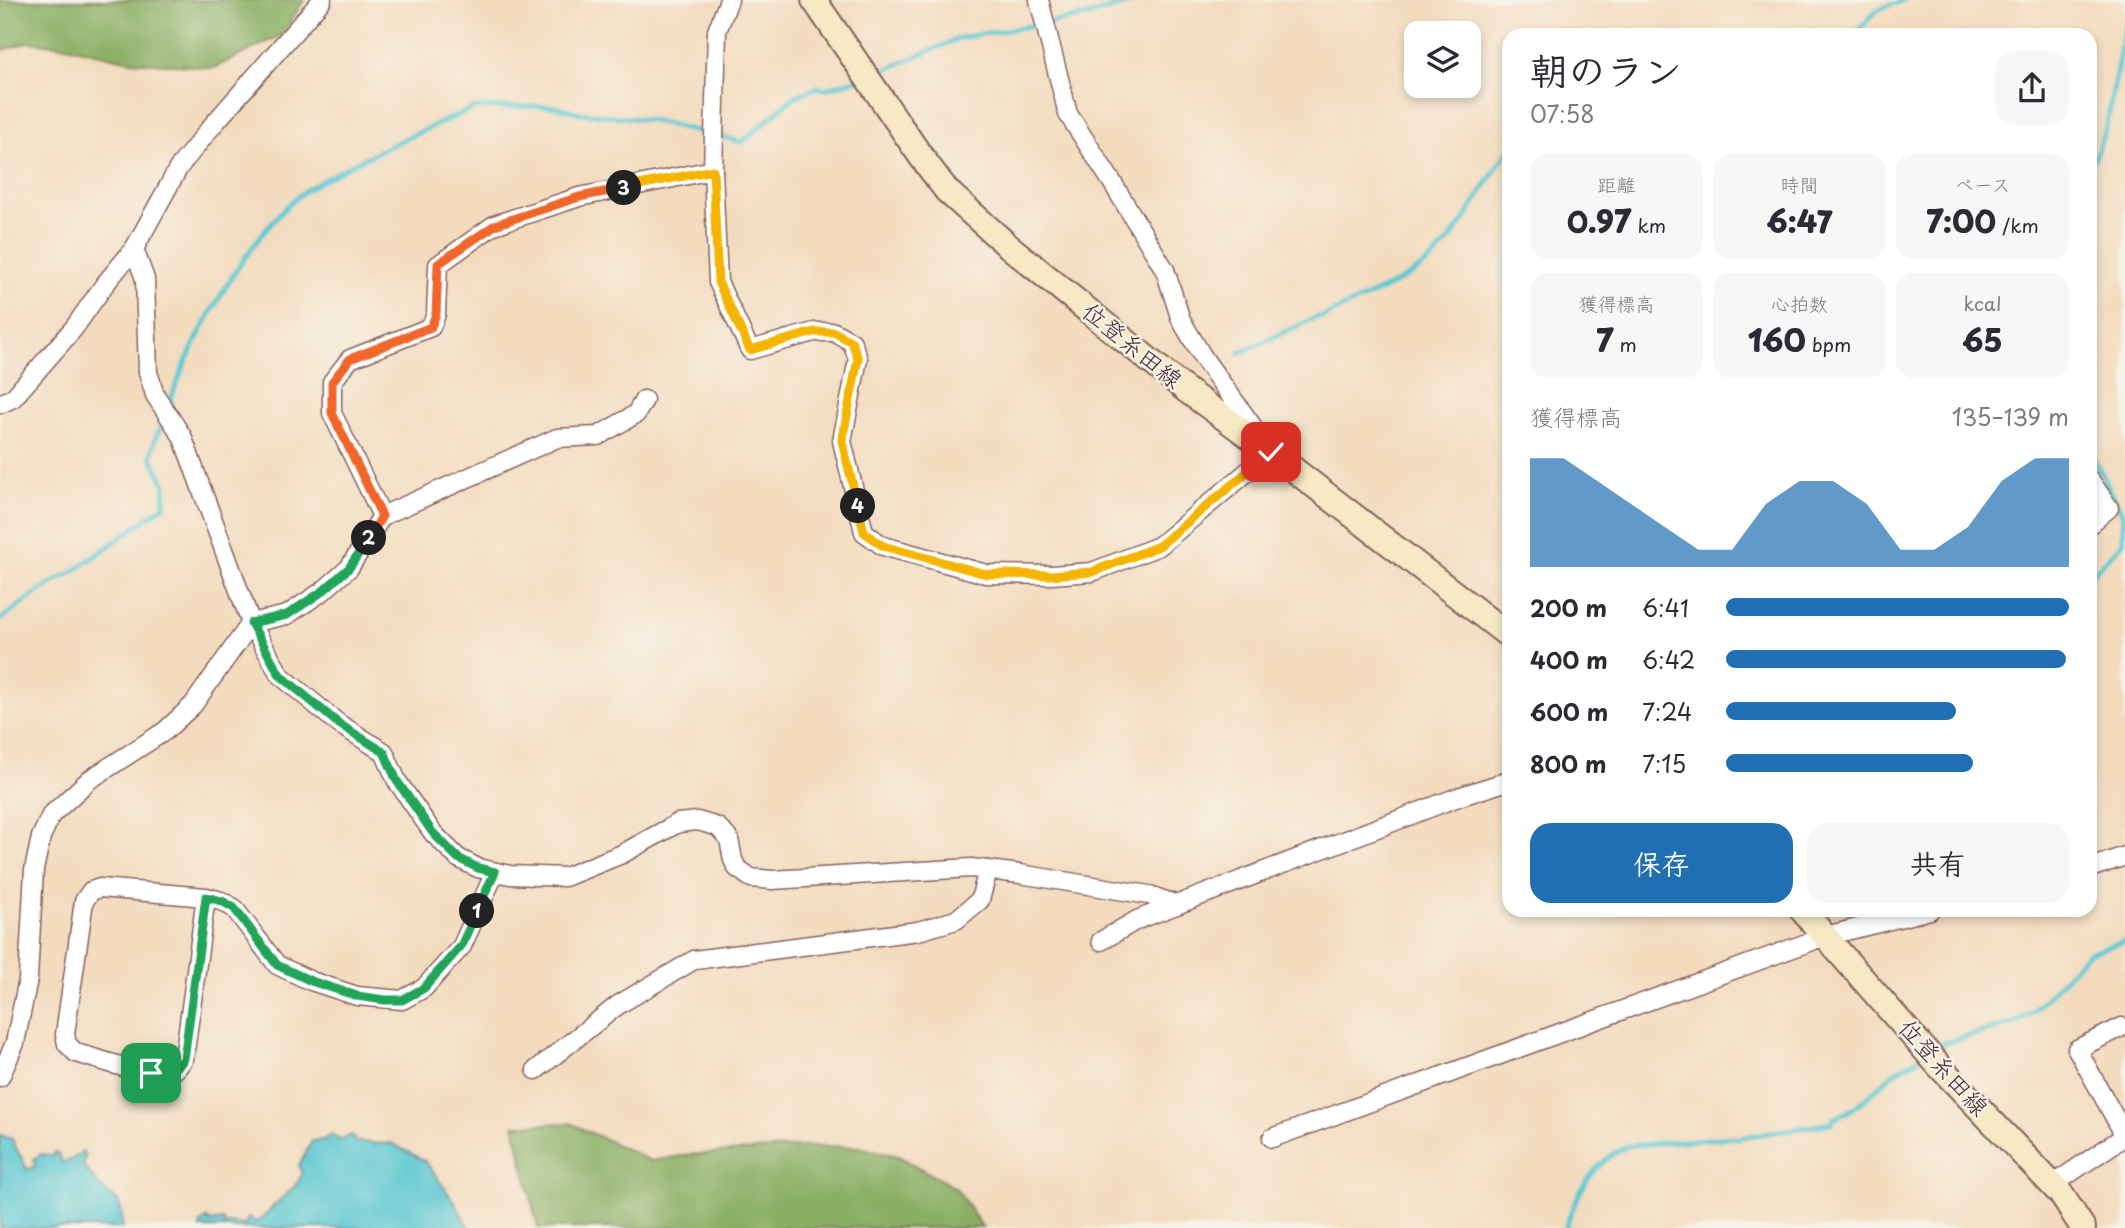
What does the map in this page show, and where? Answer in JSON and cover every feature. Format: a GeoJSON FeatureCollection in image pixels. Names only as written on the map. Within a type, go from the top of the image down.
{"type":"FeatureCollection","features":[{"type":"Feature","properties":{"kind":"main road","name":"位登糸田線"},"geometry":{"type":"LineString","coordinates":[[814,0],[947,191],[1006,244],[1175,382],[1271,452],[1502,630]]}},
{"type":"Feature","properties":{"kind":"main road","name":"位登糸田線"},"geometry":{"type":"LineString","coordinates":[[1808,917],[1940,1067],[2052,1185],[2078,1226]]}},
{"type":"Feature","properties":{"kind":"street"},"geometry":{"type":"LineString","coordinates":[[0,404],[13,398],[74,328],[134,249],[179,167],[322,0]]}},
{"type":"Feature","properties":{"kind":"street"},"geometry":{"type":"LineString","coordinates":[[729,0],[717,31],[713,170],[718,282],[750,350],[814,332],[834,332],[852,342],[858,359],[842,441],[864,532],[883,546],[986,574],[1051,575],[1092,572],[1159,546],[1271,452],[1204,359],[1181,320],[1165,270],[1068,114],[1038,0]]}},
{"type":"Feature","properties":{"kind":"street"},"geometry":{"type":"LineString","coordinates":[[382,516],[332,413],[332,382],[350,359],[431,327],[436,314],[438,264],[495,225],[579,197],[713,170]]}},
{"type":"Feature","properties":{"kind":"street"},"geometry":{"type":"LineString","coordinates":[[134,249],[145,279],[148,372],[151,383],[155,395],[182,436],[251,623],[280,675],[339,724],[384,752],[397,781],[433,833],[458,858],[478,868],[510,875],[565,877],[622,854],[678,823],[698,821],[718,827],[729,839],[737,869],[751,878],[772,880],[988,870],[1149,895],[1177,905]]}},
{"type":"Feature","properties":{"kind":"street"},"geometry":{"type":"LineString","coordinates":[[0,1077],[15,1044],[29,979],[34,870],[41,837],[51,815],[89,780],[165,731],[184,714],[251,623],[287,615],[323,591],[349,568],[382,516],[557,438],[598,436],[635,414],[644,400]]}},
{"type":"Feature","properties":{"kind":"street"},"geometry":{"type":"LineString","coordinates":[[2097,490],[2109,508],[2097,518]]}},
{"type":"Feature","properties":{"kind":"street"},"geometry":{"type":"LineString","coordinates":[[1101,941],[1137,920],[1502,782]]}},
{"type":"Feature","properties":{"kind":"street"},"geometry":{"type":"LineString","coordinates":[[2097,866],[2125,856]]}},
{"type":"Feature","properties":{"kind":"street"},"geometry":{"type":"LineString","coordinates":[[536,1070],[618,1005],[694,960],[931,928],[956,920],[980,900],[988,870]]}},
{"type":"Feature","properties":{"kind":"street"},"geometry":{"type":"LineString","coordinates":[[206,897],[184,1059],[176,1070],[166,1074],[151,1073],[76,1053],[67,1044],[65,1034],[84,901],[91,891],[100,888],[206,897],[222,901],[234,908],[277,965],[311,981],[357,996],[402,1000],[424,988],[461,946],[495,872]]}},
{"type":"Feature","properties":{"kind":"street"},"geometry":{"type":"LineString","coordinates":[[1272,1138],[1826,936],[1902,917]]}},
{"type":"Feature","properties":{"kind":"street"},"geometry":{"type":"LineString","coordinates":[[2052,1185],[2125,1136],[2077,1049],[2122,1027]]}},
{"type":"Feature","properties":{"kind":"green space"},"geometry":{"type":"Polygon","coordinates":[[[0,0],[304,0],[282,35],[214,68],[130,61],[66,46],[27,42],[0,51],[0,0]]]}},
{"type":"Feature","properties":{"kind":"green space"},"geometry":{"type":"Polygon","coordinates":[[[570,1123],[651,1161],[687,1155],[814,1146],[859,1147],[898,1156],[956,1188],[983,1228],[538,1228],[514,1125],[570,1123]]]}},
{"type":"Feature","properties":{"kind":"water"},"geometry":{"type":"Polygon","coordinates":[[[331,1134],[339,1140],[352,1135],[355,1142],[391,1143],[425,1161],[454,1201],[469,1228],[200,1228],[207,1218],[209,1222],[223,1220],[225,1226],[229,1223],[245,1225],[248,1218],[256,1222],[260,1220],[297,1183],[302,1174],[299,1166],[312,1141],[324,1140],[331,1134]]]}},
{"type":"Feature","properties":{"kind":"water"},"geometry":{"type":"Polygon","coordinates":[[[0,1135],[12,1139],[27,1170],[35,1166],[34,1159],[41,1154],[53,1156],[54,1152],[58,1153],[64,1162],[73,1159],[82,1151],[85,1155],[83,1165],[100,1187],[118,1201],[122,1213],[122,1228],[0,1228],[0,1135]]]}},
{"type":"Feature","properties":{"kind":"waterway"},"geometry":{"type":"LineString","coordinates":[[875,74],[960,38],[1087,16],[1139,0]]}},
{"type":"Feature","properties":{"kind":"waterway"},"geometry":{"type":"LineString","coordinates":[[1860,28],[1877,10],[1904,0]]}},
{"type":"Feature","properties":{"kind":"waterway"},"geometry":{"type":"LineString","coordinates":[[2097,153],[2107,123],[2125,26]]}},
{"type":"Feature","properties":{"kind":"waterway"},"geometry":{"type":"LineString","coordinates":[[719,136],[742,142],[794,97],[818,87],[825,89],[859,79]]}},
{"type":"Feature","properties":{"kind":"waterway"},"geometry":{"type":"LineString","coordinates":[[168,408],[205,323],[241,263],[261,236],[302,193],[368,156],[474,108],[552,106],[581,113],[650,120],[709,134]]}},
{"type":"Feature","properties":{"kind":"waterway"},"geometry":{"type":"LineString","coordinates":[[1239,353],[1383,289],[1427,264],[1457,230],[1502,160]]}},
{"type":"Feature","properties":{"kind":"waterway"},"geometry":{"type":"LineString","coordinates":[[0,620],[43,589],[70,574],[164,506],[165,485],[151,456],[155,439],[165,418]]}},
{"type":"Feature","properties":{"kind":"waterway"},"geometry":{"type":"LineString","coordinates":[[2097,465],[2123,515],[2123,543],[2097,569]]}},
{"type":"Feature","properties":{"kind":"waterway"},"geometry":{"type":"LineString","coordinates":[[1933,1050],[1944,1043],[2014,1023],[2033,1012],[2088,953],[2125,941]]}},
{"type":"Feature","properties":{"kind":"waterway"},"geometry":{"type":"LineString","coordinates":[[1565,1228],[1587,1180],[1604,1161],[1627,1146],[1737,1138],[1832,1123],[1834,1118],[1856,1106],[1896,1072],[1921,1057]]}},
{"type":"Feature","properties":{"kind":"route"},"geometry":{"type":"LineString","coordinates":[[151,1073],[166,1074],[176,1070],[184,1059],[206,897],[222,901],[234,908],[277,965],[311,981],[357,996],[402,1000],[424,988],[461,946],[495,872],[478,868],[458,858],[433,833],[397,781],[384,752],[339,724],[280,675],[251,623],[287,615],[323,591],[349,568],[382,516],[332,413],[332,382],[350,359],[431,327],[436,314],[438,264],[495,225],[579,197],[713,170],[718,282],[750,350],[814,332],[834,332],[852,342],[858,359],[842,441],[864,532],[883,546],[986,574],[1051,575],[1092,572],[1159,546],[1271,452]]}}]}
